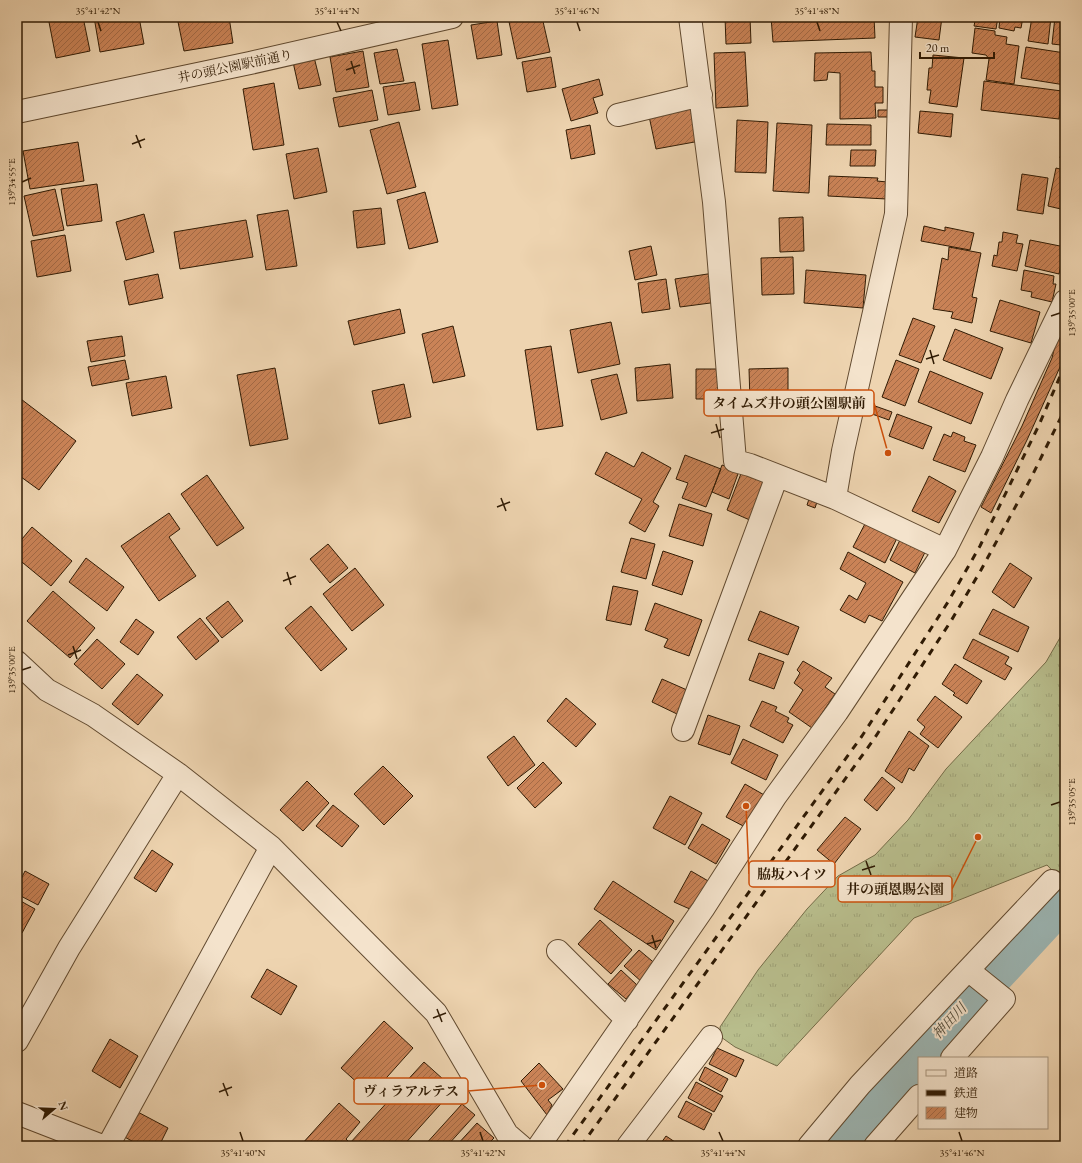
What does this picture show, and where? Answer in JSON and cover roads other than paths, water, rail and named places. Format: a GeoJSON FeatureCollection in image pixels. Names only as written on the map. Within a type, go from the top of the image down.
{"type":"FeatureCollection","features":[{"type":"Feature","properties":{"kind":"street","name":"井の頭公園駅前通り"},"geometry":{"type":"LineString","coordinates":[[17,112],[250,63],[452,17]]}},
{"type":"Feature","properties":{"kind":"street"},"geometry":{"type":"LineString","coordinates":[[690,17],[714,202],[735,461],[835,498],[945,550]]}},
{"type":"Feature","properties":{"kind":"street"},"geometry":{"type":"LineString","coordinates":[[835,498],[843,452],[896,214],[902,17]]}},
{"type":"Feature","properties":{"kind":"street"},"geometry":{"type":"LineString","coordinates":[[618,115],[701,95]]}},
{"type":"Feature","properties":{"kind":"street"},"geometry":{"type":"LineString","coordinates":[[539,1146],[703,909],[775,797],[836,712],[945,550],[992,457],[1065,301]]}},
{"type":"Feature","properties":{"kind":"street"},"geometry":{"type":"LineString","coordinates":[[684,730],[777,476]]}},
{"type":"Feature","properties":{"kind":"street"},"geometry":{"type":"LineString","coordinates":[[17,662],[47,690],[93,716],[178,774],[271,846],[436,1013],[507,1134],[521,1146]]}},
{"type":"Feature","properties":{"kind":"street"},"geometry":{"type":"LineString","coordinates":[[17,1041],[69,948],[178,774]]}},
{"type":"Feature","properties":{"kind":"street"},"geometry":{"type":"LineString","coordinates":[[108,1146],[271,846]]}},
{"type":"Feature","properties":{"kind":"street"},"geometry":{"type":"LineString","coordinates":[[809,1146],[860,1085],[971,973],[1052,881]]}},
{"type":"Feature","properties":{"kind":"street"},"geometry":{"type":"LineString","coordinates":[[558,951],[627,1020]]}},
{"type":"Feature","properties":{"kind":"street"},"geometry":{"type":"LineString","coordinates":[[953,1057],[1004,999],[971,973]]}},
{"type":"Feature","properties":{"kind":"street"},"geometry":{"type":"LineString","coordinates":[[628,1146],[711,1037]]}},
{"type":"Feature","properties":{"kind":"street"},"geometry":{"type":"LineString","coordinates":[[875,1146],[918,1097]]}},
{"type":"Feature","properties":{"kind":"street"},"geometry":{"type":"LineString","coordinates":[[17,1113],[102,1146]]}},
{"type":"Feature","properties":{"kind":"waterway","name":"神田川"},"geometry":{"type":"LineString","coordinates":[[833,1146],[1065,895]]}},
{"type":"Feature","properties":{"kind":"railway"},"geometry":{"type":"LineString","coordinates":[[565,1146],[862,736],[948,602],[980,546],[1039,425],[1065,365]]}},
{"type":"Feature","properties":{"kind":"railway"},"geometry":{"type":"LineString","coordinates":[[581,1146],[874,739],[951,621],[981,570],[1031,478],[1065,409]]}},
{"type":"Feature","properties":{"kind":"place","name":"タイムズ井の頭公園駅前"},"geometry":{"type":"Point","coordinates":[888,453]}},
{"type":"Feature","properties":{"kind":"place","name":"脇坂ハイツ"},"geometry":{"type":"Point","coordinates":[746,806]}},
{"type":"Feature","properties":{"kind":"place","name":"井の頭恩賜公園"},"geometry":{"type":"Point","coordinates":[978,837]}},
{"type":"Feature","properties":{"kind":"place","name":"ヴィラアルテス"},"geometry":{"type":"Point","coordinates":[542,1085]}}]}
